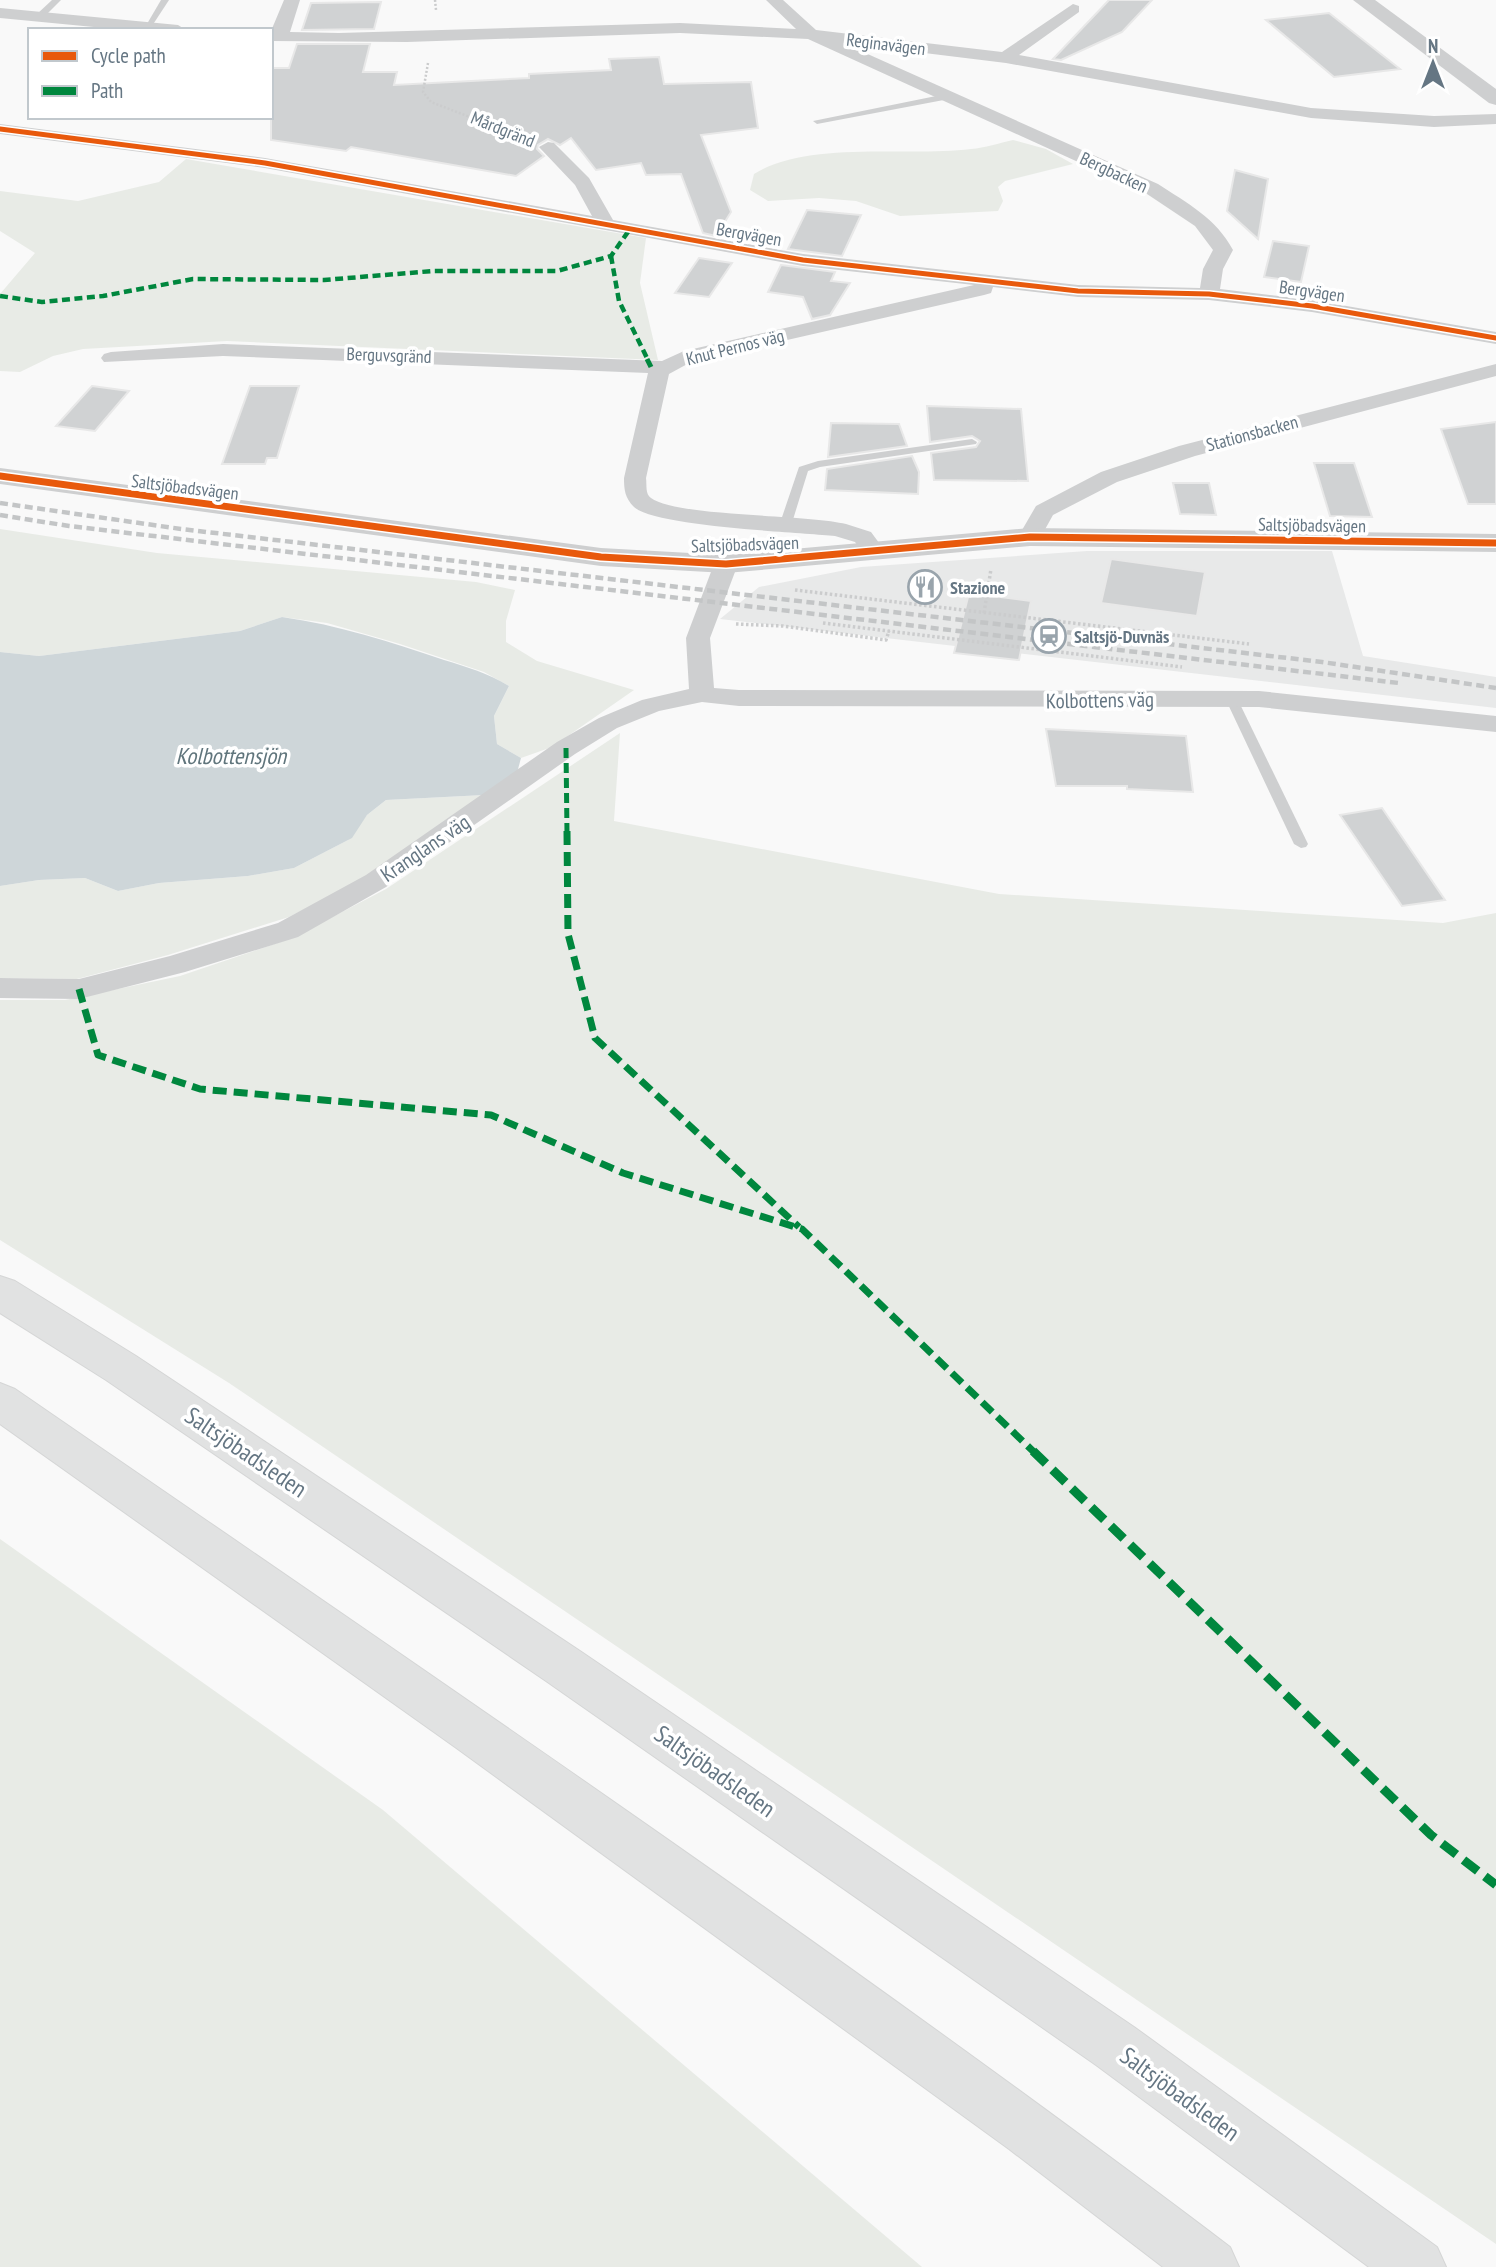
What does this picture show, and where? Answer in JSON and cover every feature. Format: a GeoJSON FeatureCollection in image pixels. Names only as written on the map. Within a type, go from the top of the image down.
{"type":"FeatureCollection","features":[{"type":"Feature","properties":{"kind":"highway","name":"Saltsjöbadsleden"},"geometry":{"type":"LineString","coordinates":[[0,1292],[121,1368],[586,1682],[1115,2046],[1418,2267]]}},
{"type":"Feature","properties":{"kind":"highway"},"geometry":{"type":"LineString","coordinates":[[0,1401],[472,1731],[1017,2120],[1210,2267]]}},
{"type":"Feature","properties":{"kind":"street"},"geometry":{"type":"LineString","coordinates":[[276,36],[292,0]]}},
{"type":"Feature","properties":{"kind":"street"},"geometry":{"type":"LineString","coordinates":[[774,0],[812,35]]}},
{"type":"Feature","properties":{"kind":"street"},"geometry":{"type":"LineString","coordinates":[[1363,0],[1496,99]]}},
{"type":"Feature","properties":{"kind":"street"},"geometry":{"type":"LineString","coordinates":[[1005,58],[1073,9]]}},
{"type":"Feature","properties":{"kind":"street"},"geometry":{"type":"LineString","coordinates":[[0,13],[157,28]]}},
{"type":"Feature","properties":{"kind":"street","name":"Reginavägen"},"geometry":{"type":"LineString","coordinates":[[276,36],[432,35],[607,28],[812,35],[1005,58],[1246,104],[1339,117],[1464,122],[1496,119]]}},
{"type":"Feature","properties":{"kind":"street","name":"Bergbacken"},"geometry":{"type":"LineString","coordinates":[[812,35],[1151,188],[1215,232],[1223,250],[1213,269],[1209,294]]}},
{"type":"Feature","properties":{"kind":"street","name":"Bergvägen"},"geometry":{"type":"LineString","coordinates":[[0,129],[265,163],[803,260],[1078,291],[1209,294],[1312,306],[1496,338]]}},
{"type":"Feature","properties":{"kind":"street","name":"Mårdgränd"},"geometry":{"type":"LineString","coordinates":[[548,147],[583,182],[607,226]]}},
{"type":"Feature","properties":{"kind":"street","name":"Knut Pernos väg"},"geometry":{"type":"LineString","coordinates":[[873,551],[863,537],[855,533],[686,515],[644,504],[636,494],[635,478],[659,371],[684,357],[1005,284]]}},
{"type":"Feature","properties":{"kind":"street","name":"Berguvsgränd"},"geometry":{"type":"LineString","coordinates":[[111,358],[223,350],[667,367]]}},
{"type":"Feature","properties":{"kind":"street","name":"Stationsbacken"},"geometry":{"type":"LineString","coordinates":[[1030,537],[1044,511],[1109,477],[1187,451],[1496,370]]}},
{"type":"Feature","properties":{"kind":"street","name":"Saltsjöbadsvägen"},"geometry":{"type":"LineString","coordinates":[[0,476],[601,557],[726,564],[1030,537],[1496,543]]}},
{"type":"Feature","properties":{"kind":"street"},"geometry":{"type":"LineString","coordinates":[[702,694],[698,638],[726,564]]}},
{"type":"Feature","properties":{"kind":"street","name":"Kolbottens väg"},"geometry":{"type":"LineString","coordinates":[[702,694],[739,698],[1259,699],[1496,724]]}},
{"type":"Feature","properties":{"kind":"street","name":"Kranglans väg"},"geometry":{"type":"LineString","coordinates":[[0,988],[79,989],[175,965],[288,930],[376,881],[566,748],[608,723],[651,705],[702,694]]}},
{"type":"Feature","properties":{"kind":"lane"},"geometry":{"type":"LineString","coordinates":[[39,17],[57,0]]}},
{"type":"Feature","properties":{"kind":"lane"},"geometry":{"type":"LineString","coordinates":[[147,27],[165,0]]}},
{"type":"Feature","properties":{"kind":"lane"},"geometry":{"type":"LineString","coordinates":[[817,121],[946,97]]}},
{"type":"Feature","properties":{"kind":"lane"},"geometry":{"type":"LineString","coordinates":[[785,526],[803,469],[818,464],[972,442]]}},
{"type":"Feature","properties":{"kind":"lane"},"geometry":{"type":"LineString","coordinates":[[1231,698],[1301,845]]}},
{"type":"Feature","properties":{"kind":"path"},"geometry":{"type":"LineString","coordinates":[[985,613],[992,566]]}},
{"type":"Feature","properties":{"kind":"path"},"geometry":{"type":"LineString","coordinates":[[785,589],[1249,644]]}},
{"type":"Feature","properties":{"kind":"path"},"geometry":{"type":"LineString","coordinates":[[701,630],[743,623],[886,640],[889,631]]}},
{"type":"Feature","properties":{"kind":"path"},"geometry":{"type":"LineString","coordinates":[[822,623],[1192,668]]}},
{"type":"Feature","properties":{"kind":"shaded area"},"geometry":{"type":"Polygon","coordinates":[[[1013,140],[1046,149],[1073,164],[1005,181],[998,187],[1003,201],[998,211],[900,216],[856,201],[819,198],[768,201],[750,190],[754,174],[776,163],[802,157],[830,153],[971,149],[1013,140]]]}},
{"type":"Feature","properties":{"kind":"shaded area"},"geometry":{"type":"Polygon","coordinates":[[[186,159],[646,238],[640,283],[658,360],[227,341],[83,349],[53,356],[20,372],[0,371],[0,294],[35,253],[0,231],[0,191],[78,201],[159,182],[186,159]]]}},
{"type":"Feature","properties":{"kind":"shaded area"},"geometry":{"type":"Polygon","coordinates":[[[0,529],[157,553],[476,582],[515,590],[506,621],[506,642],[537,661],[634,690],[552,747],[521,758],[497,744],[494,716],[509,686],[484,672],[327,623],[282,617],[240,631],[39,656],[0,652],[0,529]]]}},
{"type":"Feature","properties":{"kind":"shaded area"},"geometry":{"type":"Polygon","coordinates":[[[1087,551],[1332,551],[1363,656],[1496,677],[1496,708],[720,619],[759,587],[861,567],[1087,551]]]}},
{"type":"Feature","properties":{"kind":"shaded area"},"geometry":{"type":"Polygon","coordinates":[[[620,733],[614,821],[999,894],[1443,923],[1496,913],[1496,2244],[229,1383],[0,1240],[0,1000],[65,1000],[180,976],[292,938],[386,889],[620,733]]]}},
{"type":"Feature","properties":{"kind":"shaded area"},"geometry":{"type":"Polygon","coordinates":[[[484,795],[370,876],[289,917],[168,955],[77,979],[0,978],[0,886],[39,880],[85,878],[118,891],[159,883],[248,876],[294,868],[348,840],[367,815],[386,800],[484,795]]]}},
{"type":"Feature","properties":{"kind":"shaded area"},"geometry":{"type":"Polygon","coordinates":[[[0,1539],[383,1810],[922,2267],[0,2267],[0,1539]]]}},
{"type":"Feature","properties":{"kind":"water","name":"Kolbottensjön"},"geometry":{"type":"Polygon","coordinates":[[[282,617],[344,629],[384,641],[477,671],[509,686],[494,716],[497,744],[521,758],[517,773],[484,795],[386,800],[367,815],[352,838],[294,868],[248,876],[159,883],[118,891],[85,878],[39,880],[0,886],[0,652],[39,656],[240,631],[282,617]]]}},
{"type":"Feature","properties":{"kind":"building"},"geometry":{"type":"Polygon","coordinates":[[[1109,0],[1152,0],[1122,32],[1061,60],[1053,59],[1109,0]]]}},
{"type":"Feature","properties":{"kind":"building"},"geometry":{"type":"Polygon","coordinates":[[[381,2],[374,29],[302,30],[311,3],[381,2]]]}},
{"type":"Feature","properties":{"kind":"building"},"geometry":{"type":"Polygon","coordinates":[[[1329,13],[1400,69],[1334,77],[1266,20],[1329,13]]]}},
{"type":"Feature","properties":{"kind":"building"},"geometry":{"type":"Polygon","coordinates":[[[297,44],[370,44],[363,72],[397,72],[394,85],[529,78],[529,74],[611,70],[609,59],[659,57],[664,84],[751,82],[758,128],[701,135],[731,212],[716,236],[703,233],[681,174],[646,175],[641,163],[596,170],[571,138],[560,145],[548,139],[538,145],[537,149],[544,156],[516,176],[351,147],[346,151],[271,140],[273,68],[289,68],[297,44]]]}},
{"type":"Feature","properties":{"kind":"building"},"geometry":{"type":"Polygon","coordinates":[[[1235,170],[1268,179],[1258,239],[1227,211],[1235,170]]]}},
{"type":"Feature","properties":{"kind":"building"},"geometry":{"type":"Polygon","coordinates":[[[807,210],[861,215],[842,256],[788,249],[807,210]]]}},
{"type":"Feature","properties":{"kind":"building"},"geometry":{"type":"Polygon","coordinates":[[[1273,241],[1309,246],[1301,282],[1264,277],[1273,241]]]}},
{"type":"Feature","properties":{"kind":"building"},"geometry":{"type":"Polygon","coordinates":[[[699,258],[732,263],[709,297],[675,293],[699,258]]]}},
{"type":"Feature","properties":{"kind":"building"},"geometry":{"type":"Polygon","coordinates":[[[781,265],[835,272],[831,281],[850,283],[830,315],[812,319],[803,297],[768,292],[781,265]]]}},
{"type":"Feature","properties":{"kind":"building"},"geometry":{"type":"Polygon","coordinates":[[[92,386],[129,391],[95,431],[56,426],[92,386]]]}},
{"type":"Feature","properties":{"kind":"building"},"geometry":{"type":"Polygon","coordinates":[[[250,386],[299,386],[277,458],[267,458],[265,464],[222,464],[250,386]]]}},
{"type":"Feature","properties":{"kind":"building"},"geometry":{"type":"Polygon","coordinates":[[[927,406],[1021,409],[1028,481],[934,480],[931,453],[976,447],[980,441],[972,436],[930,442],[927,406]]]}},
{"type":"Feature","properties":{"kind":"building"},"geometry":{"type":"Polygon","coordinates":[[[1496,422],[1496,504],[1468,504],[1441,429],[1496,422]]]}},
{"type":"Feature","properties":{"kind":"building"},"geometry":{"type":"Polygon","coordinates":[[[831,423],[899,424],[907,446],[828,457],[831,423]]]}},
{"type":"Feature","properties":{"kind":"building"},"geometry":{"type":"Polygon","coordinates":[[[912,456],[919,472],[918,494],[825,490],[827,469],[912,456]]]}},
{"type":"Feature","properties":{"kind":"building"},"geometry":{"type":"Polygon","coordinates":[[[1314,463],[1354,463],[1372,517],[1330,516],[1314,463]]]}},
{"type":"Feature","properties":{"kind":"building"},"geometry":{"type":"Polygon","coordinates":[[[1173,483],[1209,483],[1216,515],[1180,514],[1173,483]]]}},
{"type":"Feature","properties":{"kind":"building"},"geometry":{"type":"Polygon","coordinates":[[[1111,559],[1205,572],[1197,616],[1101,603],[1111,559]]]}},
{"type":"Feature","properties":{"kind":"building"},"geometry":{"type":"Polygon","coordinates":[[[969,593],[1031,601],[1019,660],[954,653],[969,593]]]}},
{"type":"Feature","properties":{"kind":"building"},"geometry":{"type":"Polygon","coordinates":[[[1046,729],[1186,736],[1193,792],[1127,789],[1127,786],[1056,786],[1046,729]]]}},
{"type":"Feature","properties":{"kind":"building"},"geometry":{"type":"Polygon","coordinates":[[[1382,808],[1445,900],[1402,906],[1340,815],[1382,808]]]}},
{"type":"Feature","properties":{"kind":"railway"},"geometry":{"type":"LineString","coordinates":[[0,503],[181,529],[1322,662],[1496,688]]}},
{"type":"Feature","properties":{"kind":"railway"},"geometry":{"type":"LineString","coordinates":[[0,515],[69,526],[1399,683]]}},
{"type":"Feature","properties":{"kind":"marked path"},"geometry":{"type":"LineString","coordinates":[[0,296],[42,302],[103,296],[193,279],[324,280],[433,271],[557,271],[611,256],[630,229]]}},
{"type":"Feature","properties":{"kind":"marked path"},"geometry":{"type":"LineString","coordinates":[[611,256],[619,301],[651,367]]}},
{"type":"Feature","properties":{"kind":"marked path"},"geometry":{"type":"LineString","coordinates":[[566,748],[568,934],[595,1038],[799,1227]]}},
{"type":"Feature","properties":{"kind":"marked path"},"geometry":{"type":"LineString","coordinates":[[79,989],[98,1055],[200,1089],[491,1115],[623,1173],[802,1229],[1431,1835],[1496,1885]]}},
{"type":"Feature","properties":{"kind":"cycle path"},"geometry":{"type":"LineString","coordinates":[[0,129],[265,163],[803,260],[1078,291],[1209,294],[1312,306],[1496,338]]}},
{"type":"Feature","properties":{"kind":"cycle path"},"geometry":{"type":"LineString","coordinates":[[0,476],[601,557],[726,564],[1030,537],[1496,543]]}},
{"type":"Feature","properties":{"kind":"place","name":"Stazione"},"geometry":{"type":"Point","coordinates":[925,587]}},
{"type":"Feature","properties":{"kind":"place","name":"Saltsjö-Duvnäs"},"geometry":{"type":"Point","coordinates":[1049,636]}}]}
